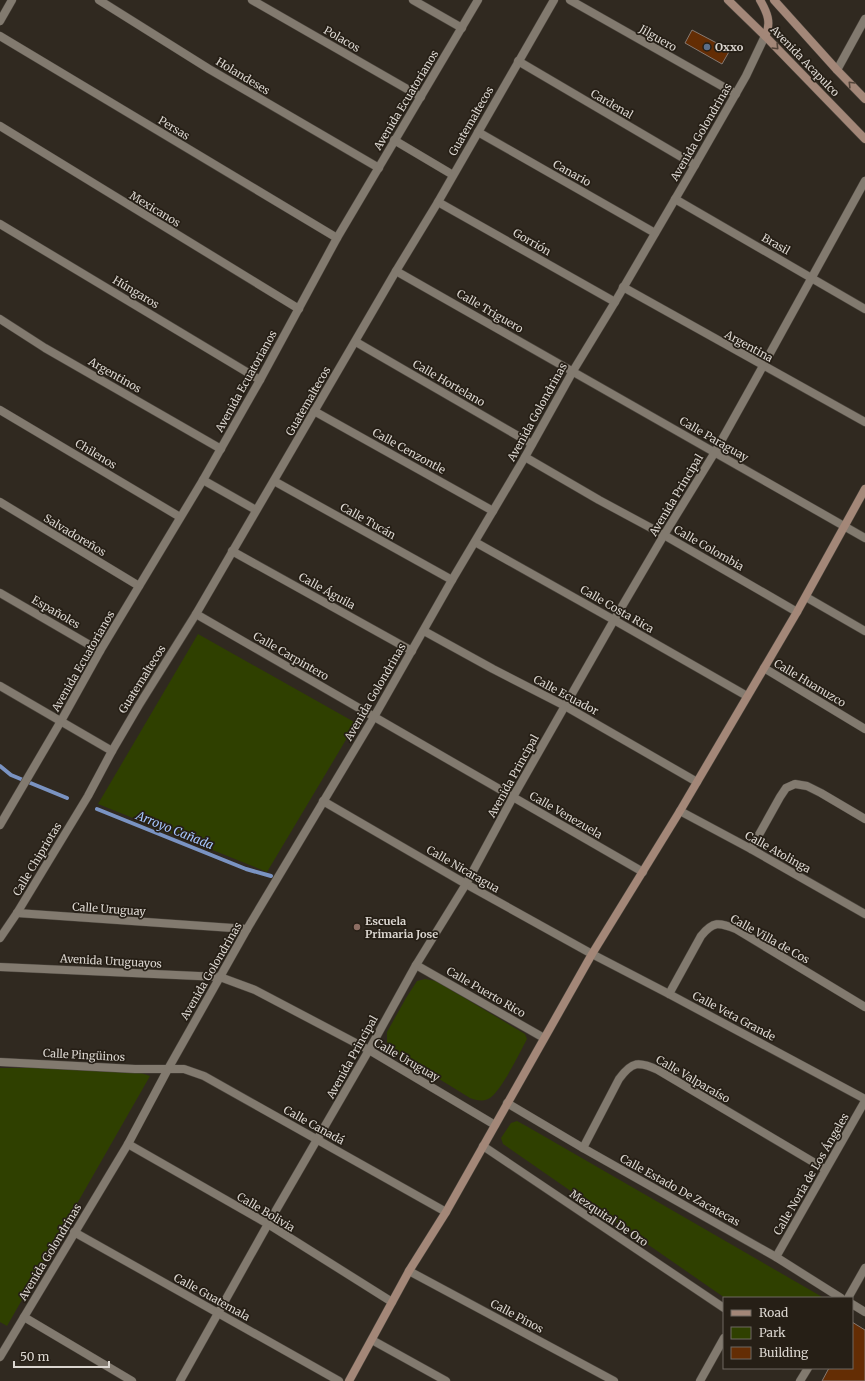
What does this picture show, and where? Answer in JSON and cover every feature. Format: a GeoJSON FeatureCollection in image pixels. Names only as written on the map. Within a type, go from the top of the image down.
{"type":"FeatureCollection","features":[{"type":"Feature","properties":{"kind":"main road","name":"Avenida Acapulco"},"geometry":{"type":"LineString","coordinates":[[728,0],[766,36],[865,139]]}},
{"type":"Feature","properties":{"kind":"main road"},"geometry":{"type":"LineString","coordinates":[[760,0],[768,17],[769,28],[766,36]]}},
{"type":"Feature","properties":{"kind":"main road","name":"Avenida Acapulco"},"geometry":{"type":"LineString","coordinates":[[774,0],[837,70],[865,98]]}},
{"type":"Feature","properties":{"kind":"main road"},"geometry":{"type":"LineString","coordinates":[[350,1381],[409,1270],[446,1212],[592,954],[680,811],[806,597],[865,489]]}},
{"type":"Feature","properties":{"kind":"street"},"geometry":{"type":"LineString","coordinates":[[0,21],[12,0]]}},
{"type":"Feature","properties":{"kind":"street","name":"Holandeses"},"geometry":{"type":"LineString","coordinates":[[99,0],[209,69],[378,168]]}},
{"type":"Feature","properties":{"kind":"street","name":"Polacos"},"geometry":{"type":"LineString","coordinates":[[252,0],[421,97]]}},
{"type":"Feature","properties":{"kind":"street"},"geometry":{"type":"LineString","coordinates":[[413,0],[462,28]]}},
{"type":"Feature","properties":{"kind":"street","name":"Avenida Ecuatorianos"},"geometry":{"type":"LineString","coordinates":[[0,825],[32,772],[100,651],[221,449],[300,309],[337,238],[478,0]]}},
{"type":"Feature","properties":{"kind":"street","name":"Guatemaltecos"},"geometry":{"type":"LineString","coordinates":[[79,810],[139,705],[196,614],[314,411],[356,342],[554,0]]}},
{"type":"Feature","properties":{"kind":"street","name":"Jilguero"},"geometry":{"type":"LineString","coordinates":[[570,0],[736,94]]}},
{"type":"Feature","properties":{"kind":"street"},"geometry":{"type":"LineString","coordinates":[[837,70],[865,19]]}},
{"type":"Feature","properties":{"kind":"street","name":"Persas"},"geometry":{"type":"LineString","coordinates":[[0,36],[337,238]]}},
{"type":"Feature","properties":{"kind":"street","name":"Avenida Golondrinas"},"geometry":{"type":"LineString","coordinates":[[0,1357],[3,1346],[24,1317],[128,1144],[168,1069],[247,929],[374,717],[452,580],[525,457],[573,371],[695,165],[736,94],[766,36]]}},
{"type":"Feature","properties":{"kind":"street","name":"Cardenal"},"geometry":{"type":"LineString","coordinates":[[518,61],[695,165]]}},
{"type":"Feature","properties":{"kind":"street","name":"Mexicanos"},"geometry":{"type":"LineString","coordinates":[[0,126],[300,309]]}},
{"type":"Feature","properties":{"kind":"street","name":"Canario"},"geometry":{"type":"LineString","coordinates":[[478,132],[655,233]]}},
{"type":"Feature","properties":{"kind":"street"},"geometry":{"type":"LineString","coordinates":[[394,140],[453,175]]}},
{"type":"Feature","properties":{"kind":"street","name":"Avenida Principal"},"geometry":{"type":"LineString","coordinates":[[180,1381],[268,1224],[369,1050],[416,964],[466,884],[513,797],[614,620],[764,366],[865,181]]}},
{"type":"Feature","properties":{"kind":"street","name":"Brasil"},"geometry":{"type":"LineString","coordinates":[[675,199],[865,309]]}},
{"type":"Feature","properties":{"kind":"street","name":"Gorrión"},"geometry":{"type":"LineString","coordinates":[[438,202],[615,302]]}},
{"type":"Feature","properties":{"kind":"street","name":"Húngaros"},"geometry":{"type":"LineString","coordinates":[[0,224],[260,380]]}},
{"type":"Feature","properties":{"kind":"street","name":"Calle Triguero"},"geometry":{"type":"LineString","coordinates":[[396,271],[573,371]]}},
{"type":"Feature","properties":{"kind":"street","name":"Argentina"},"geometry":{"type":"LineString","coordinates":[[623,287],[865,422]]}},
{"type":"Feature","properties":{"kind":"street","name":"Argentinos"},"geometry":{"type":"LineString","coordinates":[[0,319],[46,348],[221,449]]}},
{"type":"Feature","properties":{"kind":"street","name":"Calle Hortelano"},"geometry":{"type":"LineString","coordinates":[[356,342],[532,444]]}},
{"type":"Feature","properties":{"kind":"street","name":"Calle Paraguay"},"geometry":{"type":"LineString","coordinates":[[573,371],[865,538]]}},
{"type":"Feature","properties":{"kind":"street","name":"Chilenos"},"geometry":{"type":"LineString","coordinates":[[0,410],[180,518]]}},
{"type":"Feature","properties":{"kind":"street","name":"Calle Cenzontle"},"geometry":{"type":"LineString","coordinates":[[314,411],[493,511]]}},
{"type":"Feature","properties":{"kind":"street","name":"Calle Colombia"},"geometry":{"type":"LineString","coordinates":[[525,457],[797,612]]}},
{"type":"Feature","properties":{"kind":"street"},"geometry":{"type":"LineString","coordinates":[[203,480],[256,510]]}},
{"type":"Feature","properties":{"kind":"street","name":"Calle Tucán"},"geometry":{"type":"LineString","coordinates":[[274,481],[452,580]]}},
{"type":"Feature","properties":{"kind":"street","name":"Salvadoreños"},"geometry":{"type":"LineString","coordinates":[[0,502],[139,586]]}},
{"type":"Feature","properties":{"kind":"street","name":"Calle Costa Rica"},"geometry":{"type":"LineString","coordinates":[[475,542],[747,696]]}},
{"type":"Feature","properties":{"kind":"street","name":"Calle Águila"},"geometry":{"type":"LineString","coordinates":[[232,551],[412,651]]}},
{"type":"Feature","properties":{"kind":"street","name":"Españoles"},"geometry":{"type":"LineString","coordinates":[[0,593],[100,651]]}},
{"type":"Feature","properties":{"kind":"street"},"geometry":{"type":"LineString","coordinates":[[806,597],[865,631]]}},
{"type":"Feature","properties":{"kind":"street","name":"Calle Carpintero"},"geometry":{"type":"LineString","coordinates":[[196,614],[374,717]]}},
{"type":"Feature","properties":{"kind":"street","name":"Calle Ecuador"},"geometry":{"type":"LineString","coordinates":[[424,631],[565,706],[697,782]]}},
{"type":"Feature","properties":{"kind":"street","name":"Calle Huanuzco"},"geometry":{"type":"LineString","coordinates":[[764,668],[865,729]]}},
{"type":"Feature","properties":{"kind":"street"},"geometry":{"type":"LineString","coordinates":[[0,686],[112,751]]}},
{"type":"Feature","properties":{"kind":"street","name":"Calle Venezuela"},"geometry":{"type":"LineString","coordinates":[[374,717],[643,872]]}},
{"type":"Feature","properties":{"kind":"street"},"geometry":{"type":"LineString","coordinates":[[751,849],[786,788],[795,784],[807,786],[821,793],[865,820]]}},
{"type":"Feature","properties":{"kind":"street","name":"Calle Nicaragua"},"geometry":{"type":"LineString","coordinates":[[323,801],[466,884],[592,954]]}},
{"type":"Feature","properties":{"kind":"street","name":"Calle Chipriotas"},"geometry":{"type":"LineString","coordinates":[[0,938],[17,913],[79,810]]}},
{"type":"Feature","properties":{"kind":"street","name":"Calle Atolinga"},"geometry":{"type":"LineString","coordinates":[[680,811],[751,849],[865,914]]}},
{"type":"Feature","properties":{"kind":"street","name":"Calle Uruguay"},"geometry":{"type":"LineString","coordinates":[[17,913],[247,929]]}},
{"type":"Feature","properties":{"kind":"street","name":"Calle Villa de Cos"},"geometry":{"type":"LineString","coordinates":[[669,994],[701,936],[707,928],[715,924],[724,924],[865,1007]]}},
{"type":"Feature","properties":{"kind":"street","name":"Calle Veta Grande"},"geometry":{"type":"LineString","coordinates":[[592,954],[865,1100]]}},
{"type":"Feature","properties":{"kind":"street","name":"Calle Puerto Rico"},"geometry":{"type":"LineString","coordinates":[[416,964],[544,1038]]}},
{"type":"Feature","properties":{"kind":"street","name":"Avenida Uruguayos"},"geometry":{"type":"LineString","coordinates":[[0,968],[220,977]]}},
{"type":"Feature","properties":{"kind":"street","name":"Calle Uruguay"},"geometry":{"type":"LineString","coordinates":[[220,977],[255,990],[369,1050],[495,1125]]}},
{"type":"Feature","properties":{"kind":"street","name":"Calle Pingüinos"},"geometry":{"type":"LineString","coordinates":[[0,1062],[135,1069],[168,1069]]}},
{"type":"Feature","properties":{"kind":"street","name":"Calle Valparaíso"},"geometry":{"type":"LineString","coordinates":[[583,1148],[626,1069],[635,1064],[645,1064],[658,1070],[826,1169]]}},
{"type":"Feature","properties":{"kind":"street","name":"Calle Canadá"},"geometry":{"type":"LineString","coordinates":[[168,1069],[184,1069],[204,1076],[446,1212]]}},
{"type":"Feature","properties":{"kind":"street","name":"Calle Noria de Los Ángeles"},"geometry":{"type":"LineString","coordinates":[[776,1257],[865,1100]]}},
{"type":"Feature","properties":{"kind":"street","name":"Calle Estado De Zacatecas"},"geometry":{"type":"LineString","coordinates":[[507,1103],[583,1148],[776,1257],[839,1297]]}},
{"type":"Feature","properties":{"kind":"street","name":"Calle Bolivia"},"geometry":{"type":"LineString","coordinates":[[128,1144],[268,1224],[392,1302]]}},
{"type":"Feature","properties":{"kind":"street","name":"Mezquital De Oro"},"geometry":{"type":"LineString","coordinates":[[482,1146],[723,1307]]}},
{"type":"Feature","properties":{"kind":"street","name":"Calle Guatemala"},"geometry":{"type":"LineString","coordinates":[[74,1232],[339,1381]]}},
{"type":"Feature","properties":{"kind":"street"},"geometry":{"type":"LineString","coordinates":[[849,1297],[865,1268]]}},
{"type":"Feature","properties":{"kind":"street","name":"Calle Pinos"},"geometry":{"type":"LineString","coordinates":[[409,1270],[614,1381]]}},
{"type":"Feature","properties":{"kind":"street"},"geometry":{"type":"LineString","coordinates":[[853,1305],[865,1312]]}},
{"type":"Feature","properties":{"kind":"street"},"geometry":{"type":"LineString","coordinates":[[24,1317],[132,1381]]}},
{"type":"Feature","properties":{"kind":"street"},"geometry":{"type":"LineString","coordinates":[[372,1340],[446,1381]]}},
{"type":"Feature","properties":{"kind":"street"},"geometry":{"type":"LineString","coordinates":[[700,1381],[723,1340]]}},
{"type":"Feature","properties":{"kind":"street"},"geometry":{"type":"LineString","coordinates":[[800,1381],[807,1369]]}},
{"type":"Feature","properties":{"kind":"green space"},"geometry":{"type":"Polygon","coordinates":[[[198,634],[356,723],[267,872],[98,804],[198,634]]]}},
{"type":"Feature","properties":{"kind":"green space"},"geometry":{"type":"Polygon","coordinates":[[[425,979],[436,981],[525,1034],[527,1039],[504,1081],[493,1096],[488,1099],[481,1101],[470,1098],[392,1050],[387,1042],[387,1032],[406,998],[417,981],[425,979]]]}},
{"type":"Feature","properties":{"kind":"green space"},"geometry":{"type":"Polygon","coordinates":[[[0,1068],[127,1068],[150,1076],[7,1326],[0,1322],[0,1068]]]}},
{"type":"Feature","properties":{"kind":"green space"},"geometry":{"type":"Polygon","coordinates":[[[517,1121],[822,1297],[724,1297],[503,1144],[501,1138],[511,1123],[517,1121]]]}},
{"type":"Feature","properties":{"kind":"building","name":"Oxxo"},"geometry":{"type":"Polygon","coordinates":[[[692,30],[730,50],[722,64],[685,43],[692,30]]]}},
{"type":"Feature","properties":{"kind":"building"},"geometry":{"type":"Polygon","coordinates":[[[853,1323],[865,1330],[865,1381],[822,1381],[828,1369],[853,1369],[853,1323]]]}},
{"type":"Feature","properties":{"kind":"waterway","name":"Arroyo Cañada"},"geometry":{"type":"LineString","coordinates":[[0,766],[11,775],[67,798]]}},
{"type":"Feature","properties":{"kind":"waterway","name":"Arroyo Cañada"},"geometry":{"type":"LineString","coordinates":[[97,809],[246,869],[271,876]]}},
{"type":"Feature","properties":{"kind":"place","name":"Oxxo"},"geometry":{"type":"Point","coordinates":[707,47]}},
{"type":"Feature","properties":{"kind":"place","name":"Escuela Primaria Jose"},"geometry":{"type":"Point","coordinates":[357,927]}}]}
